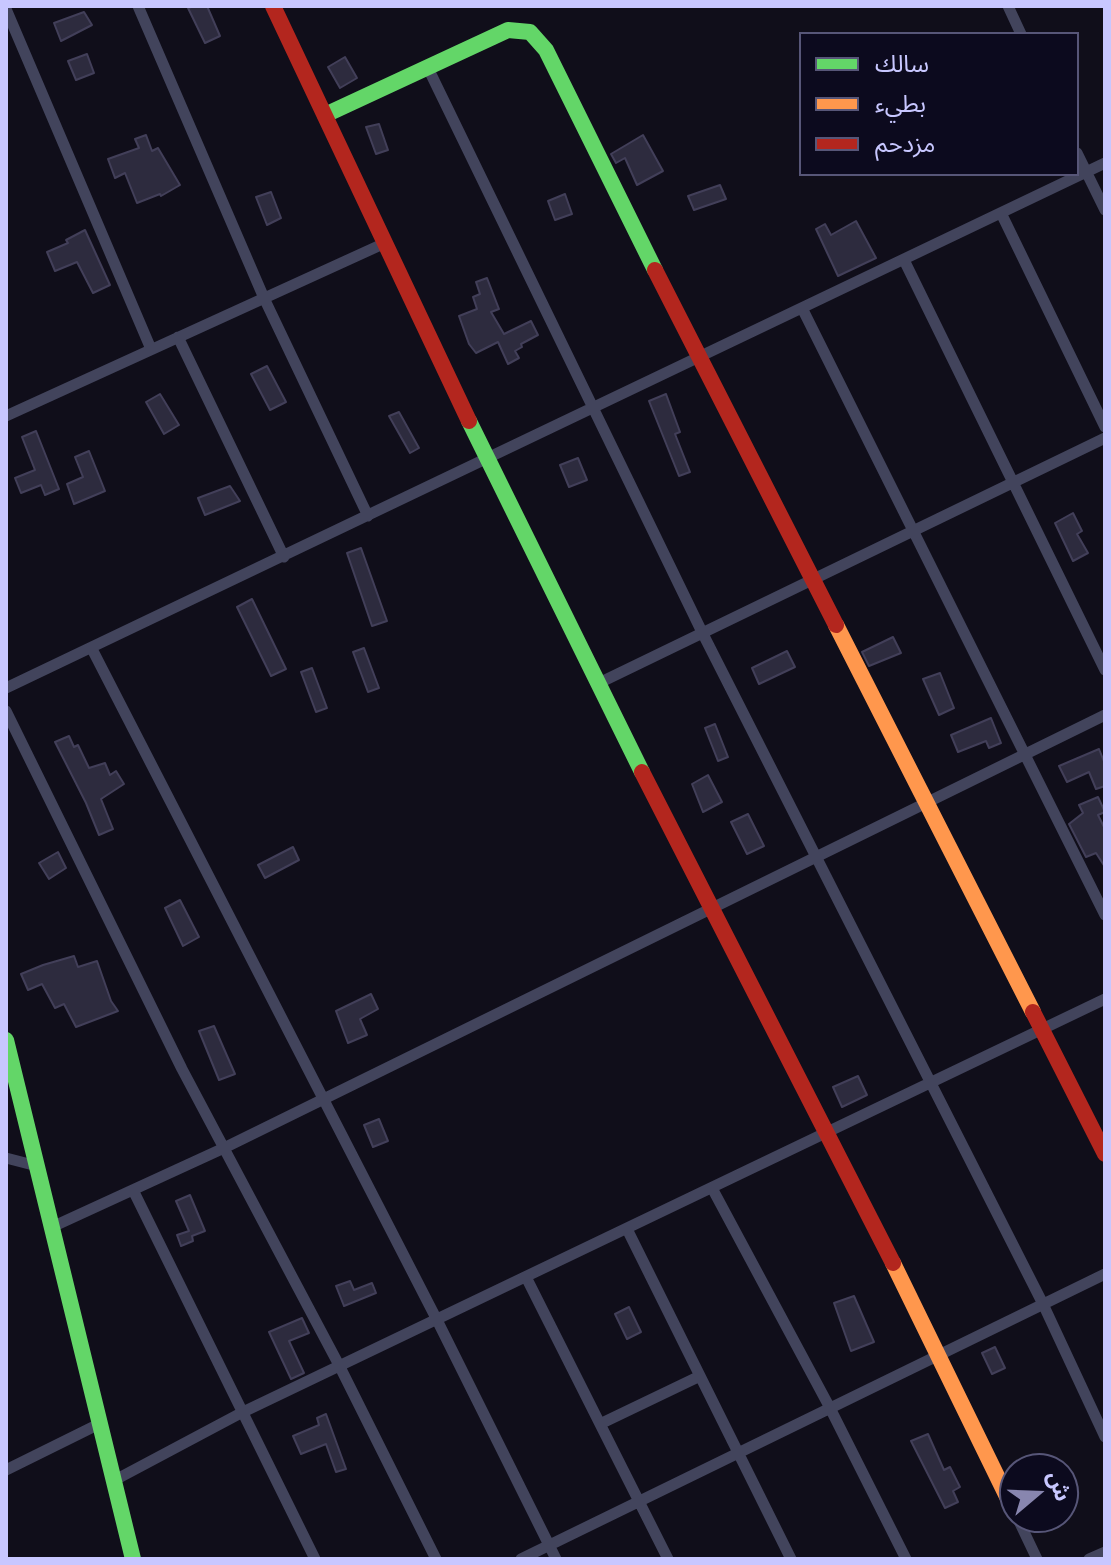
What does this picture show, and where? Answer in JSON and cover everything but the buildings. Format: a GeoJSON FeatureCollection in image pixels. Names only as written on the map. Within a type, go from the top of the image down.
{"type":"FeatureCollection","features":[{"type":"Feature","properties":{"kind":"street"},"geometry":{"type":"LineString","coordinates":[[138,6],[264,298],[368,516]]}},
{"type":"Feature","properties":{"kind":"street"},"geometry":{"type":"LineString","coordinates":[[273,6],[597,684],[829,1131],[941,1354],[999,1479]]}},
{"type":"Feature","properties":{"kind":"street"},"geometry":{"type":"LineString","coordinates":[[1008,6],[1020,32]]}},
{"type":"Feature","properties":{"kind":"street"},"geometry":{"type":"LineString","coordinates":[[6,9],[151,349]]}},
{"type":"Feature","properties":{"kind":"street"},"geometry":{"type":"LineString","coordinates":[[325,115],[508,30],[530,32],[546,50],[1105,1154]]}},
{"type":"Feature","properties":{"kind":"street"},"geometry":{"type":"LineString","coordinates":[[427,66],[702,632],[1043,1304],[1105,1437]]}},
{"type":"Feature","properties":{"kind":"street"},"geometry":{"type":"LineString","coordinates":[[1079,157],[1105,210]]}},
{"type":"Feature","properties":{"kind":"street"},"geometry":{"type":"LineString","coordinates":[[6,688],[1105,163]]}},
{"type":"Feature","properties":{"kind":"street"},"geometry":{"type":"LineString","coordinates":[[1001,213],[1105,427]]}},
{"type":"Feature","properties":{"kind":"street"},"geometry":{"type":"LineString","coordinates":[[6,416],[385,243]]}},
{"type":"Feature","properties":{"kind":"street"},"geometry":{"type":"LineString","coordinates":[[904,260],[1105,670]]}},
{"type":"Feature","properties":{"kind":"street"},"geometry":{"type":"LineString","coordinates":[[802,308],[1105,915]]}},
{"type":"Feature","properties":{"kind":"street"},"geometry":{"type":"LineString","coordinates":[[178,337],[284,557]]}},
{"type":"Feature","properties":{"kind":"street"},"geometry":{"type":"LineString","coordinates":[[597,684],[1105,438]]}},
{"type":"Feature","properties":{"kind":"street"},"geometry":{"type":"LineString","coordinates":[[92,649],[437,1320],[556,1559]]}},
{"type":"Feature","properties":{"kind":"street"},"geometry":{"type":"LineString","coordinates":[[6,711],[182,1069],[340,1367],[436,1559]]}},
{"type":"Feature","properties":{"kind":"street"},"geometry":{"type":"LineString","coordinates":[[52,1227],[224,1148],[1105,715]]}},
{"type":"Feature","properties":{"kind":"street"},"geometry":{"type":"LineString","coordinates":[[115,1480],[241,1413],[1105,999]]}},
{"type":"Feature","properties":{"kind":"street"},"geometry":{"type":"LineString","coordinates":[[6,1040],[10,1069],[37,1166],[133,1559]]}},
{"type":"Feature","properties":{"kind":"street"},"geometry":{"type":"LineString","coordinates":[[6,1158],[37,1166]]}},
{"type":"Feature","properties":{"kind":"street"},"geometry":{"type":"LineString","coordinates":[[712,1188],[830,1408],[906,1559]]}},
{"type":"Feature","properties":{"kind":"street"},"geometry":{"type":"LineString","coordinates":[[133,1190],[315,1559]]}},
{"type":"Feature","properties":{"kind":"street"},"geometry":{"type":"LineString","coordinates":[[627,1229],[791,1559]]}},
{"type":"Feature","properties":{"kind":"street"},"geometry":{"type":"LineString","coordinates":[[521,1559],[1105,1274]]}},
{"type":"Feature","properties":{"kind":"street"},"geometry":{"type":"LineString","coordinates":[[526,1277],[668,1559]]}},
{"type":"Feature","properties":{"kind":"street"},"geometry":{"type":"LineString","coordinates":[[600,1424],[700,1376]]}},
{"type":"Feature","properties":{"kind":"street"},"geometry":{"type":"LineString","coordinates":[[6,1470],[101,1423]]}},
{"type":"Feature","properties":{"kind":"street"},"geometry":{"type":"LineString","coordinates":[[1025,1533],[1037,1559]]}},
{"type":"Feature","properties":{"kind":"street"},"geometry":{"type":"LineString","coordinates":[[1089,1559],[1105,1552]]}},
{"type":"Feature","properties":{"kind":"traffic: fast"},"geometry":{"type":"LineString","coordinates":[[325,115],[508,30],[530,32],[546,50],[655,270]]}},
{"type":"Feature","properties":{"kind":"traffic: fast"},"geometry":{"type":"LineString","coordinates":[[469,421],[642,772]]}},
{"type":"Feature","properties":{"kind":"traffic: fast"},"geometry":{"type":"LineString","coordinates":[[6,1040],[133,1559]]}},
{"type":"Feature","properties":{"kind":"traffic: slow"},"geometry":{"type":"LineString","coordinates":[[836,625],[1033,1012]]}},
{"type":"Feature","properties":{"kind":"traffic: slow"},"geometry":{"type":"LineString","coordinates":[[893,1263],[999,1480]]}},
{"type":"Feature","properties":{"kind":"traffic: jam"},"geometry":{"type":"LineString","coordinates":[[273,6],[469,421]]}},
{"type":"Feature","properties":{"kind":"traffic: jam"},"geometry":{"type":"LineString","coordinates":[[655,270],[836,625]]}},
{"type":"Feature","properties":{"kind":"traffic: jam"},"geometry":{"type":"LineString","coordinates":[[642,772],[893,1263]]}},
{"type":"Feature","properties":{"kind":"traffic: jam"},"geometry":{"type":"LineString","coordinates":[[1033,1012],[1105,1154]]}}]}
